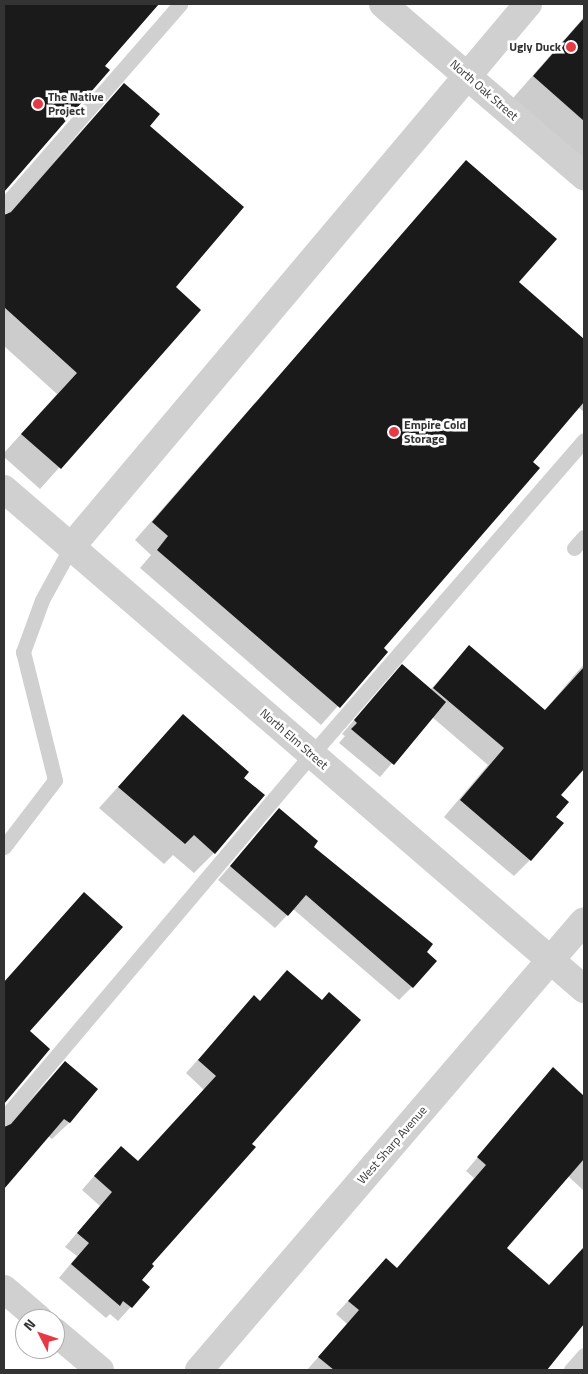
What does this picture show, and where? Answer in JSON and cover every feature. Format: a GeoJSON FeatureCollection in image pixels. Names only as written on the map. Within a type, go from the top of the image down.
{"type":"FeatureCollection","features":[{"type":"Feature","properties":{"kind":"street","name":"North Oak Street"},"geometry":{"type":"LineString","coordinates":[[383,4],[584,176]]}},
{"type":"Feature","properties":{"kind":"street"},"geometry":{"type":"LineString","coordinates":[[71,547],[528,4]]}},
{"type":"Feature","properties":{"kind":"street","name":"North Elm Street"},"geometry":{"type":"LineString","coordinates":[[4,489],[584,989]]}},
{"type":"Feature","properties":{"kind":"street","name":"West Sharp Avenue"},"geometry":{"type":"LineString","coordinates":[[199,1370],[584,920]]}},
{"type":"Feature","properties":{"kind":"street"},"geometry":{"type":"LineString","coordinates":[[4,1290],[27,1309]]}},
{"type":"Feature","properties":{"kind":"street"},"geometry":{"type":"LineString","coordinates":[[65,1340],[100,1370]]}},
{"type":"Feature","properties":{"kind":"lane"},"geometry":{"type":"LineString","coordinates":[[4,206],[180,4]]}},
{"type":"Feature","properties":{"kind":"lane"},"geometry":{"type":"LineString","coordinates":[[4,1118],[312,754],[584,440]]}},
{"type":"Feature","properties":{"kind":"lane"},"geometry":{"type":"LineString","coordinates":[[4,847],[54,780],[23,652],[42,600],[71,547]]}},
{"type":"Feature","properties":{"kind":"lane"},"geometry":{"type":"LineString","coordinates":[[571,1370],[584,1355]]}},
{"type":"Feature","properties":{"kind":"building","name":"The Native Project"},"geometry":{"type":"Polygon","coordinates":[[[4,4],[159,4],[105,66],[110,70],[4,192],[4,4]]]}},
{"type":"Feature","properties":{"kind":"building","name":"Ugly Duck"},"geometry":{"type":"Polygon","coordinates":[[[584,18],[584,121],[533,76],[584,18]]]}},
{"type":"Feature","properties":{"kind":"building"},"geometry":{"type":"Polygon","coordinates":[[[124,83],[160,114],[150,126],[244,207],[176,287],[201,310],[61,469],[21,434],[77,373],[4,307],[4,215],[11,212],[124,83]]]}},
{"type":"Feature","properties":{"kind":"building","name":"Empire Cold Storage"},"geometry":{"type":"Polygon","coordinates":[[[466,160],[557,239],[519,282],[584,339],[584,402],[533,462],[540,468],[384,648],[388,652],[340,708],[157,550],[168,536],[152,522],[466,160]]]}},
{"type":"Feature","properties":{"kind":"building"},"geometry":{"type":"Polygon","coordinates":[[[469,645],[545,710],[584,667],[584,769],[561,795],[569,802],[556,817],[564,823],[531,861],[460,800],[504,748],[433,688],[469,645]]]}},
{"type":"Feature","properties":{"kind":"building"},"geometry":{"type":"Polygon","coordinates":[[[402,664],[446,702],[394,765],[351,729],[357,723],[354,720],[402,664]]]}},
{"type":"Feature","properties":{"kind":"building"},"geometry":{"type":"Polygon","coordinates":[[[183,714],[249,772],[244,778],[265,795],[215,854],[194,835],[185,844],[118,787],[183,714]]]}},
{"type":"Feature","properties":{"kind":"building"},"geometry":{"type":"Polygon","coordinates":[[[279,808],[318,841],[314,847],[433,944],[427,952],[437,961],[413,988],[306,895],[288,916],[230,866],[279,808]]]}},
{"type":"Feature","properties":{"kind":"building"},"geometry":{"type":"Polygon","coordinates":[[[84,892],[123,927],[30,1031],[50,1049],[4,1104],[4,982],[84,892]]]}},
{"type":"Feature","properties":{"kind":"building"},"geometry":{"type":"Polygon","coordinates":[[[287,970],[322,1000],[329,992],[361,1020],[252,1144],[256,1147],[152,1264],[154,1266],[142,1280],[150,1287],[132,1308],[123,1301],[120,1306],[71,1264],[89,1243],[77,1233],[112,1192],[94,1176],[121,1146],[138,1161],[216,1076],[198,1060],[254,995],[260,1001],[287,970]]]}},
{"type":"Feature","properties":{"kind":"building"},"geometry":{"type":"Polygon","coordinates":[[[65,1061],[98,1089],[70,1123],[64,1119],[4,1189],[4,1127],[11,1124],[65,1061]]]}},
{"type":"Feature","properties":{"kind":"building"},"geometry":{"type":"Polygon","coordinates":[[[553,1067],[584,1096],[584,1159],[507,1248],[549,1285],[584,1247],[584,1324],[547,1370],[334,1370],[318,1357],[359,1310],[348,1301],[386,1258],[397,1268],[486,1165],[477,1157],[553,1067]]]}},
{"type":"Feature","properties":{"kind":"place","name":"Ugly Duck"},"geometry":{"type":"Point","coordinates":[571,47]}},
{"type":"Feature","properties":{"kind":"place","name":"The Native Project"},"geometry":{"type":"Point","coordinates":[38,104]}},
{"type":"Feature","properties":{"kind":"place","name":"Empire Cold Storage"},"geometry":{"type":"Point","coordinates":[394,432]}}]}
